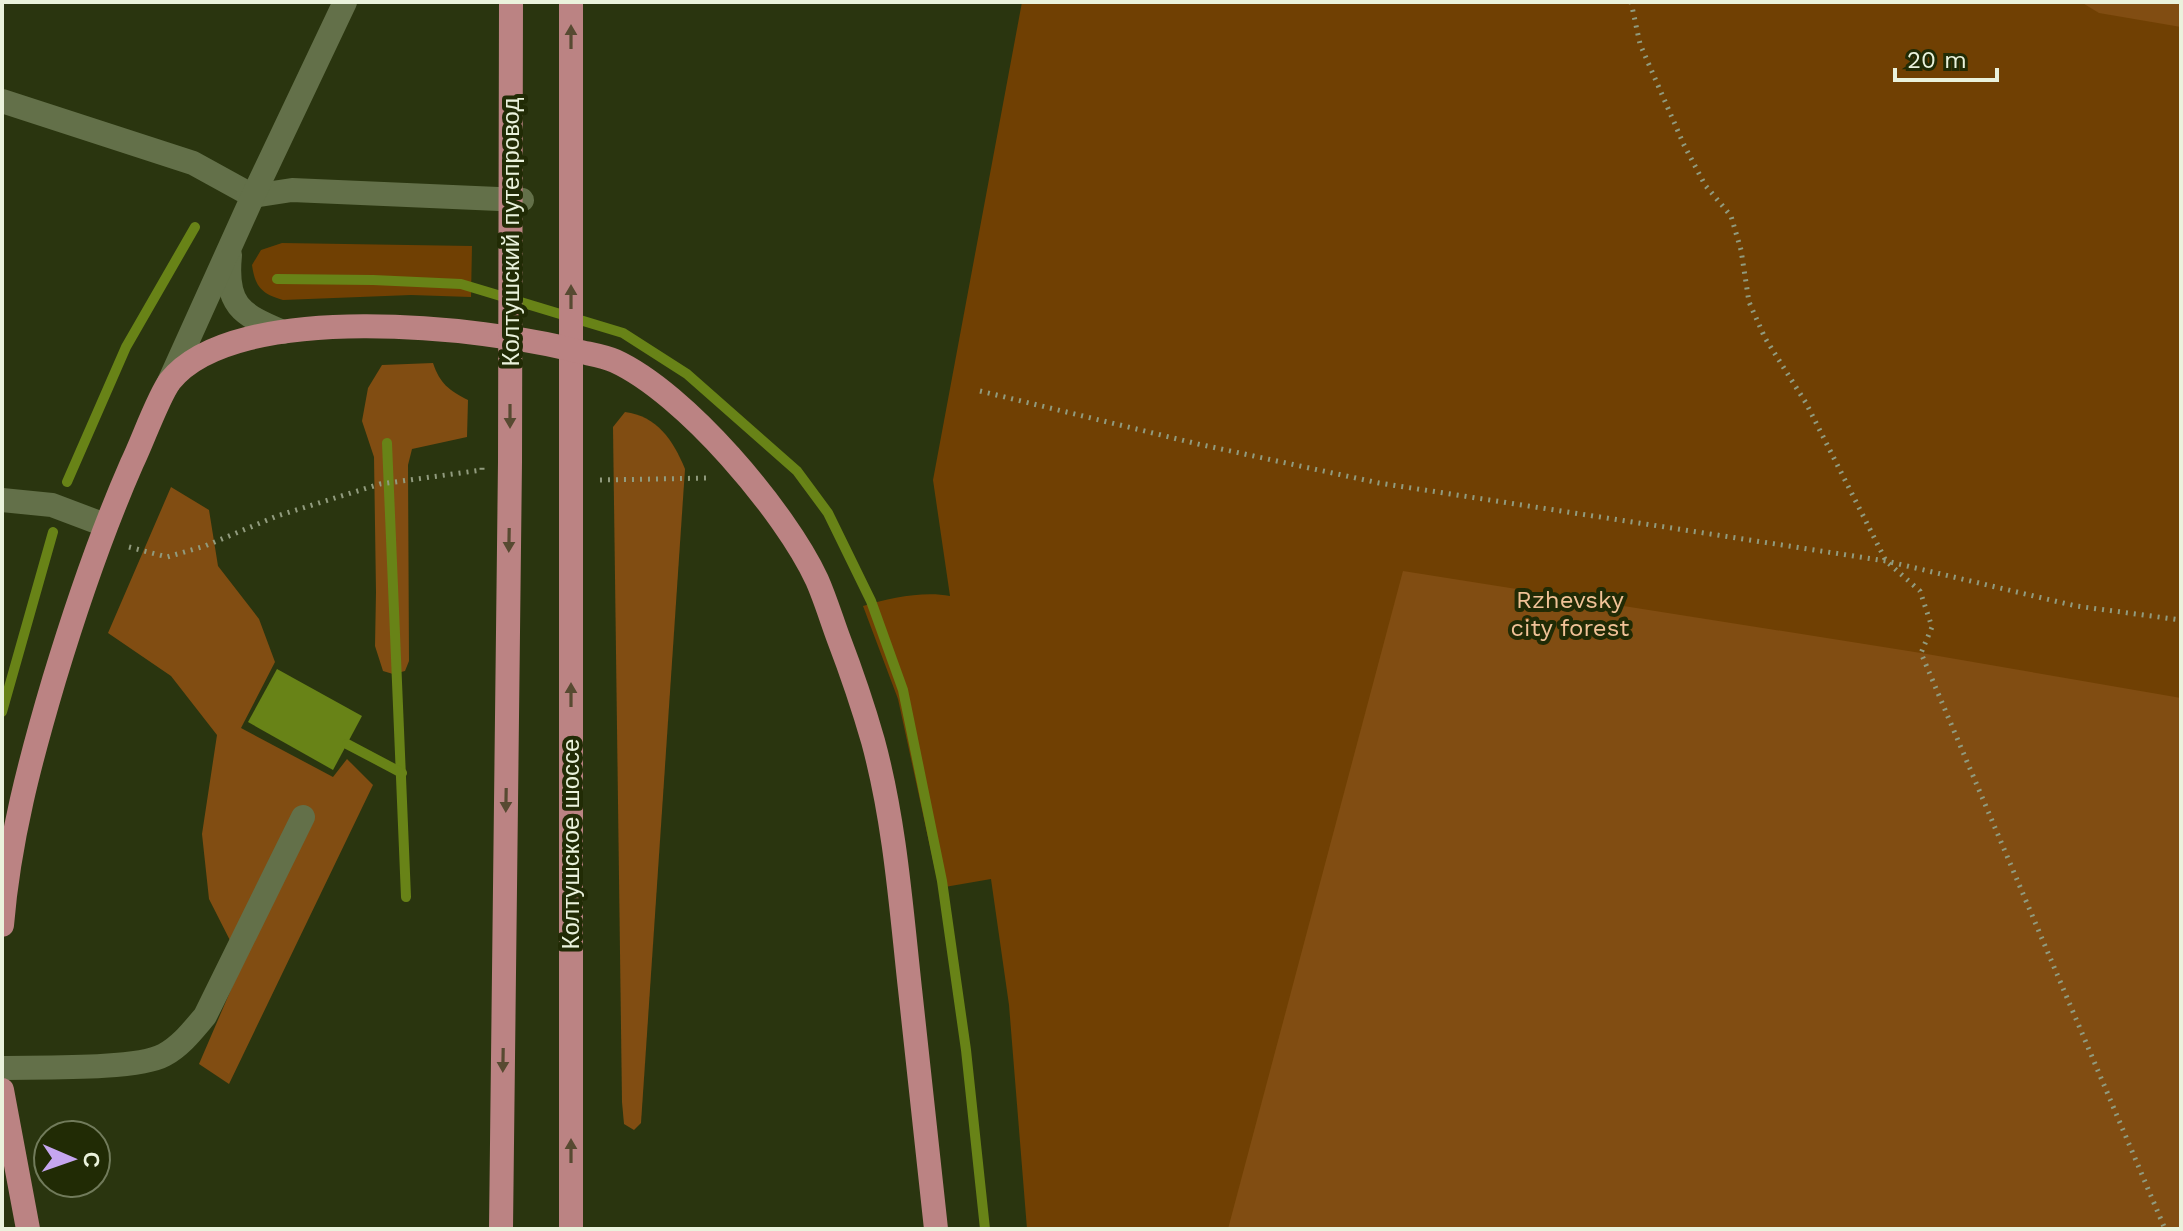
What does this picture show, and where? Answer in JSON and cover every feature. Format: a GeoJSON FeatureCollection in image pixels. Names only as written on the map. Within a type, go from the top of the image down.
{"type":"FeatureCollection","features":[{"type":"Feature","properties":{"kind":"main road","name":"Колтушский путепровод"},"geometry":{"type":"LineString","coordinates":[[501,1229],[510,462],[511,2]]}},
{"type":"Feature","properties":{"kind":"main road","name":"Колтушское шоссе"},"geometry":{"type":"LineString","coordinates":[[571,2],[571,1229]]}},
{"type":"Feature","properties":{"kind":"main road"},"geometry":{"type":"LineString","coordinates":[[2,925],[7,867],[26,775],[84,579],[169,382],[195,359],[234,342],[283,332],[354,327],[424,327],[540,341],[614,360],[673,399],[734,462],[775,512],[816,578],[874,743],[894,844],[936,1229]]}},
{"type":"Feature","properties":{"kind":"main road"},"geometry":{"type":"LineString","coordinates":[[2,1090],[28,1229]]}},
{"type":"Feature","properties":{"kind":"lane"},"geometry":{"type":"LineString","coordinates":[[169,382],[345,2]]}},
{"type":"Feature","properties":{"kind":"lane"},"geometry":{"type":"LineString","coordinates":[[2,101],[193,163],[253,196],[292,190],[522,200]]}},
{"type":"Feature","properties":{"kind":"lane"},"geometry":{"type":"LineString","coordinates":[[231,245],[227,280],[238,306],[250,318],[283,332]]}},
{"type":"Feature","properties":{"kind":"lane"},"geometry":{"type":"LineString","coordinates":[[2,500],[52,505],[105,525]]}},
{"type":"Feature","properties":{"kind":"lane"},"geometry":{"type":"LineString","coordinates":[[2,1068],[132,1062],[162,1056],[182,1042],[205,1016],[303,817]]}},
{"type":"Feature","properties":{"kind":"path"},"geometry":{"type":"LineString","coordinates":[[1631,2],[1640,44],[1684,145],[1705,185],[1731,216],[1741,250],[1749,302],[1765,338],[1806,403],[1886,561],[1920,591],[1932,627],[1921,653],[2165,1229]]}},
{"type":"Feature","properties":{"kind":"path"},"geometry":{"type":"LineString","coordinates":[[980,391],[1198,444],[1379,483],[1886,561],[2076,606],[2181,620]]}},
{"type":"Feature","properties":{"kind":"path"},"geometry":{"type":"LineString","coordinates":[[126,546],[167,557],[205,546],[277,516],[380,484],[482,470]]}},
{"type":"Feature","properties":{"kind":"path"},"geometry":{"type":"LineString","coordinates":[[600,481],[711,478]]}},
{"type":"Feature","properties":{"kind":"green space","name":"Rzhevsky city forest"},"geometry":{"type":"Polygon","coordinates":[[[1022,2],[2181,2],[2181,1229],[1027,1229],[1009,1005],[991,879],[939,888],[898,699],[863,606],[906,596],[950,596],[933,480],[1022,2]]]}},
{"type":"Feature","properties":{"kind":"green space"},"geometry":{"type":"Polygon","coordinates":[[[2081,2],[2181,2],[2181,27],[2099,13],[2081,2]]]}},
{"type":"Feature","properties":{"kind":"green space"},"geometry":{"type":"Polygon","coordinates":[[[282,243],[472,246],[471,297],[411,295],[283,300],[261,288],[252,265],[261,250],[282,243]]]}},
{"type":"Feature","properties":{"kind":"green space"},"geometry":{"type":"Polygon","coordinates":[[[433,363],[446,386],[468,400],[467,437],[412,449],[408,465],[409,661],[405,671],[393,674],[383,671],[375,646],[374,457],[362,421],[368,388],[382,365],[433,363]]]}},
{"type":"Feature","properties":{"kind":"green space"},"geometry":{"type":"Polygon","coordinates":[[[625,412],[655,424],[675,448],[685,469],[641,1123],[634,1130],[624,1124],[622,1102],[613,427],[625,412]]]}},
{"type":"Feature","properties":{"kind":"green space"},"geometry":{"type":"Polygon","coordinates":[[[171,487],[209,510],[218,566],[259,619],[275,662],[241,728],[333,777],[347,759],[373,785],[229,1084],[199,1064],[242,964],[209,899],[202,834],[217,735],[171,676],[108,633],[171,487]]]}},
{"type":"Feature","properties":{"kind":"green space"},"geometry":{"type":"Polygon","coordinates":[[[1403,571],[1921,653],[2181,698],[2181,1229],[1228,1229],[1403,571]]]}},
{"type":"Feature","properties":{"kind":"shaded area"},"geometry":{"type":"Polygon","coordinates":[[[277,669],[362,716],[333,770],[248,722],[277,669]]]}},
{"type":"Feature","properties":{"kind":"waterway"},"geometry":{"type":"LineString","coordinates":[[67,482],[126,347],[195,227]]}},
{"type":"Feature","properties":{"kind":"waterway"},"geometry":{"type":"LineString","coordinates":[[277,279],[461,284],[623,333],[687,374],[797,471],[828,513],[871,601],[903,690],[942,881],[966,1050],[985,1229]]}},
{"type":"Feature","properties":{"kind":"waterway"},"geometry":{"type":"LineString","coordinates":[[387,443],[406,897]]}},
{"type":"Feature","properties":{"kind":"waterway"},"geometry":{"type":"LineString","coordinates":[[2,712],[53,532]]}},
{"type":"Feature","properties":{"kind":"waterway"},"geometry":{"type":"LineString","coordinates":[[347,744],[402,773]]}}]}
